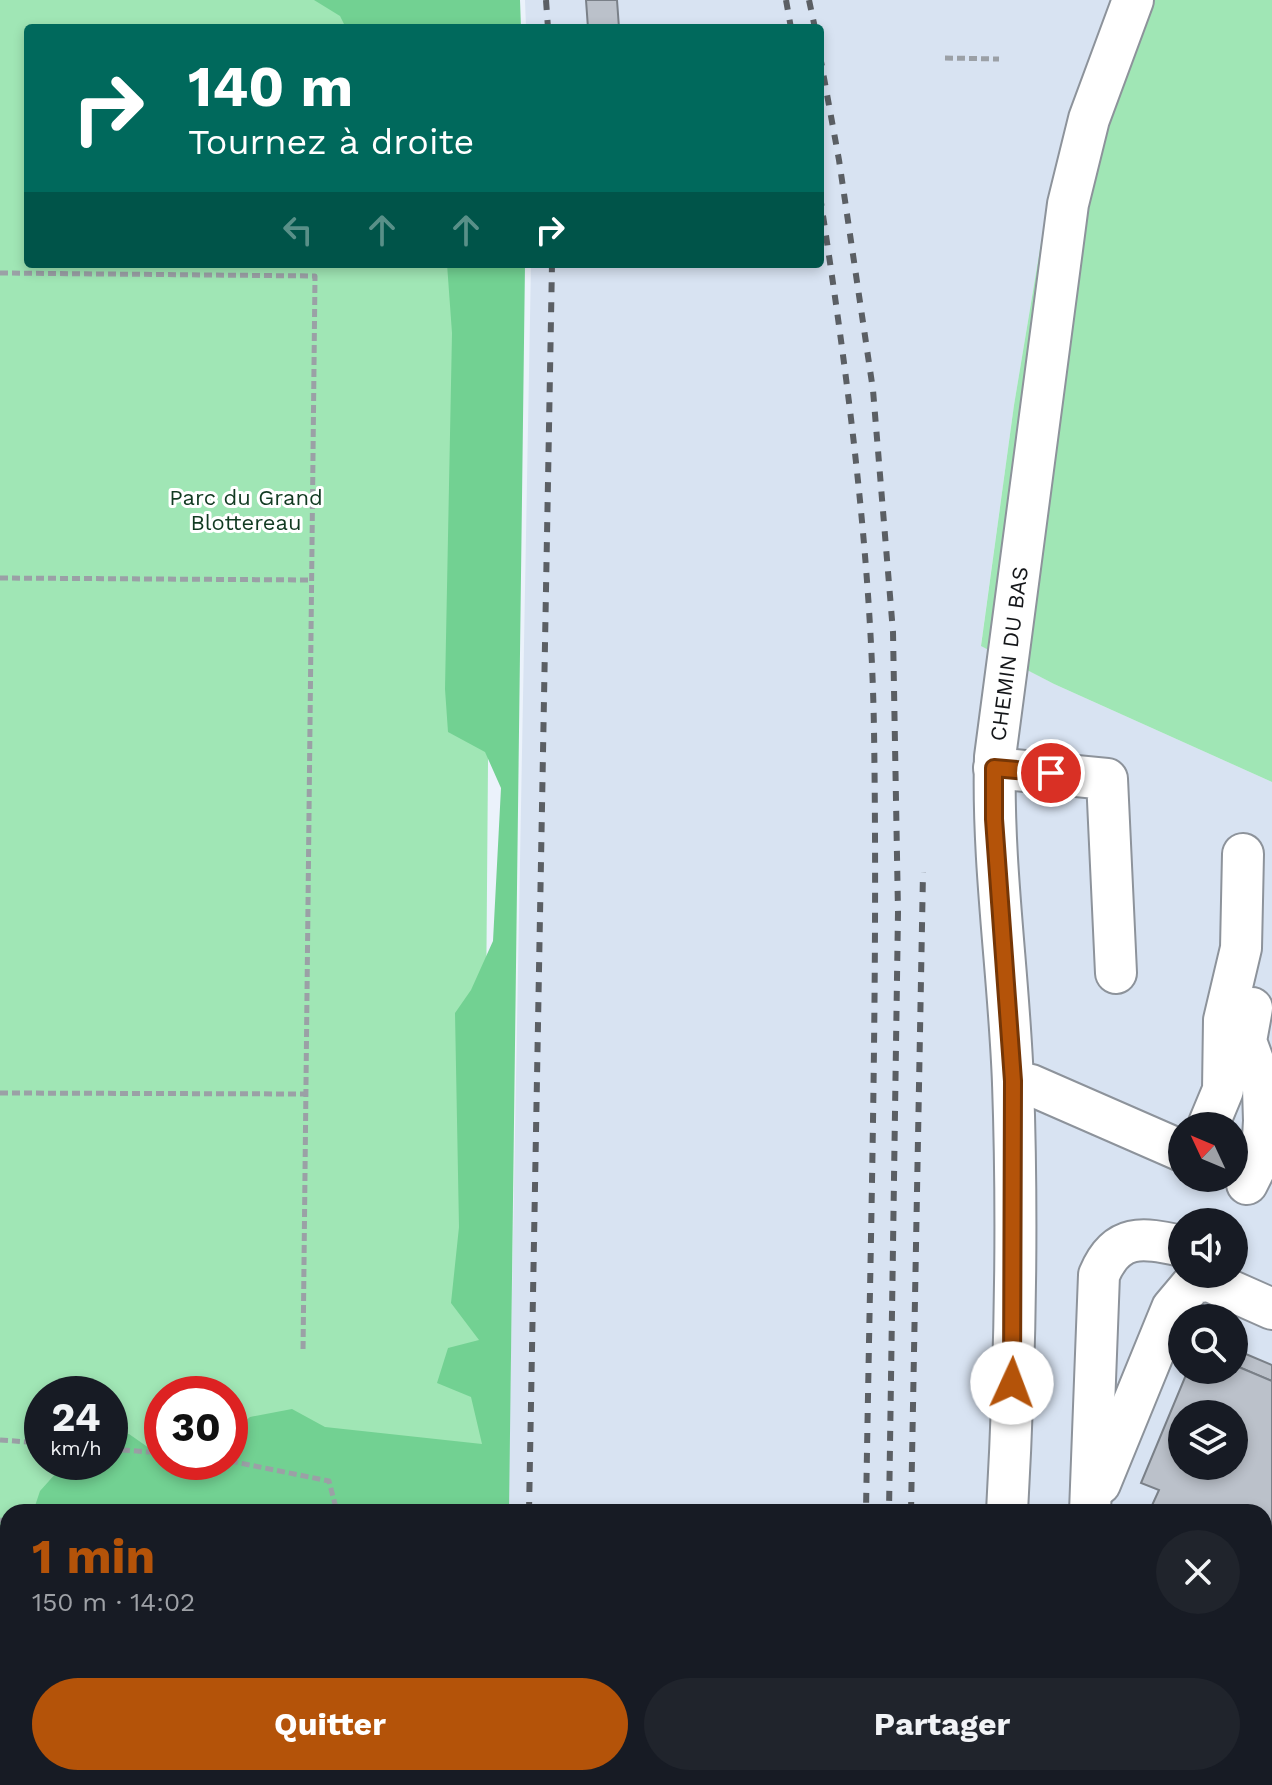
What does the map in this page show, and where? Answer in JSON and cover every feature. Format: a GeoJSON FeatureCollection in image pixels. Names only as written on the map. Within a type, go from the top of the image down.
{"type":"FeatureCollection","features":[{"type":"Feature","properties":{"kind":"street","name":"CHEMIN DU BAS"},"geometry":{"type":"LineString","coordinates":[[1007,1504],[1015,1288],[1013,1081],[994,819],[994,768],[1001,687],[1068,204],[1089,119],[1133,0]]}},
{"type":"Feature","properties":{"kind":"street"},"geometry":{"type":"LineString","coordinates":[[994,768],[1107,779],[1116,973]]}},
{"type":"Feature","properties":{"kind":"street"},"geometry":{"type":"LineString","coordinates":[[1243,854],[1257,951],[1255,994],[1246,1041],[1263,1088],[1264,1121],[1262,1154],[1251,1186]]}},
{"type":"Feature","properties":{"kind":"street"},"geometry":{"type":"LineString","coordinates":[[1214,1112],[1223,1090],[1224,1020],[1257,951]]}},
{"type":"Feature","properties":{"kind":"street"},"geometry":{"type":"LineString","coordinates":[[1013,1081],[1031,1085],[1168,1145]]}},
{"type":"Feature","properties":{"kind":"street"},"geometry":{"type":"LineString","coordinates":[[1090,1504],[1099,1275],[1113,1250],[1126,1242],[1145,1240],[1168,1244]]}},
{"type":"Feature","properties":{"kind":"street"},"geometry":{"type":"LineString","coordinates":[[1248,1268],[1272,1278]]}},
{"type":"Feature","properties":{"kind":"street"},"geometry":{"type":"LineString","coordinates":[[1092,1504],[1172,1308],[1193,1283],[1209,1281],[1272,1309]]}},
{"type":"Feature","properties":{"kind":"path"},"geometry":{"type":"LineString","coordinates":[[945,58],[999,59]]}},
{"type":"Feature","properties":{"kind":"path"},"geometry":{"type":"LineString","coordinates":[[0,273],[315,276],[303,1353]]}},
{"type":"Feature","properties":{"kind":"path"},"geometry":{"type":"LineString","coordinates":[[0,578],[311,580]]}},
{"type":"Feature","properties":{"kind":"path"},"geometry":{"type":"LineString","coordinates":[[0,1093],[306,1094]]}},
{"type":"Feature","properties":{"kind":"path"},"geometry":{"type":"LineString","coordinates":[[0,1440],[24,1442]]}},
{"type":"Feature","properties":{"kind":"path"},"geometry":{"type":"LineString","coordinates":[[248,1465],[329,1481],[335,1504]]}},
{"type":"Feature","properties":{"kind":"shaded area"},"geometry":{"type":"Polygon","coordinates":[[[525,0],[1114,0],[1064,137],[1045,219],[1014,405],[981,645],[1054,684],[1272,782],[1272,1504],[508,1504],[531,268],[824,268],[824,24],[526,24],[525,0]]]}},
{"type":"Feature","properties":{"kind":"green space","name":"Parc du Grand Blottereau"},"geometry":{"type":"Polygon","coordinates":[[[0,0],[493,0],[493,24],[24,24],[24,268],[492,268],[482,1504],[0,1504],[0,0]]]}},
{"type":"Feature","properties":{"kind":"green space"},"geometry":{"type":"Polygon","coordinates":[[[314,0],[520,0],[521,24],[344,24],[340,16],[314,0]]]}},
{"type":"Feature","properties":{"kind":"green space"},"geometry":{"type":"Polygon","coordinates":[[[1114,0],[1272,0],[1272,782],[1054,684],[981,646],[1014,405],[1045,219],[1064,137],[1114,0]]]}},
{"type":"Feature","properties":{"kind":"green space"},"geometry":{"type":"Polygon","coordinates":[[[447,268],[525,268],[509,1504],[36,1504],[40,1491],[50,1480],[128,1480],[129,1434],[144,1444],[144,1480],[248,1480],[248,1419],[292,1409],[325,1427],[482,1444],[471,1397],[437,1383],[448,1348],[479,1340],[451,1303],[459,1227],[455,1013],[471,990],[493,941],[501,788],[485,752],[448,732],[445,689],[452,333],[447,268]]]}},
{"type":"Feature","properties":{"kind":"building"},"geometry":{"type":"Polygon","coordinates":[[[586,0],[617,0],[619,24],[588,24],[586,0]]]}},
{"type":"Feature","properties":{"kind":"building"},"geometry":{"type":"Polygon","coordinates":[[[1248,1355],[1272,1365],[1272,1381],[1248,1371],[1248,1355]]]}},
{"type":"Feature","properties":{"kind":"building"},"geometry":{"type":"Polygon","coordinates":[[[1248,1371],[1272,1381],[1272,1504],[1153,1504],[1159,1490],[1141,1483],[1168,1418],[1168,1480],[1248,1480],[1248,1400],[1176,1400],[1182,1384],[1248,1384],[1248,1371]]]}},
{"type":"Feature","properties":{"kind":"railway"},"geometry":{"type":"LineString","coordinates":[[546,0],[548,24]]}},
{"type":"Feature","properties":{"kind":"railway"},"geometry":{"type":"LineString","coordinates":[[786,0],[790,24]]}},
{"type":"Feature","properties":{"kind":"railway"},"geometry":{"type":"LineString","coordinates":[[809,0],[814,24]]}},
{"type":"Feature","properties":{"kind":"railway"},"geometry":{"type":"LineString","coordinates":[[824,78],[873,390],[893,632],[898,912],[889,1504]]}},
{"type":"Feature","properties":{"kind":"railway"},"geometry":{"type":"LineString","coordinates":[[824,224],[856,462],[872,663],[875,925],[866,1504]]}},
{"type":"Feature","properties":{"kind":"railway"},"geometry":{"type":"LineString","coordinates":[[529,1504],[552,268]]}},
{"type":"Feature","properties":{"kind":"railway"},"geometry":{"type":"LineString","coordinates":[[911,1504],[923,872]]}},
{"type":"Feature","properties":{"kind":"route"},"geometry":{"type":"LineString","coordinates":[[1012,1383],[1015,1288],[1013,1081],[994,819],[994,768],[1051,773]]}}]}
